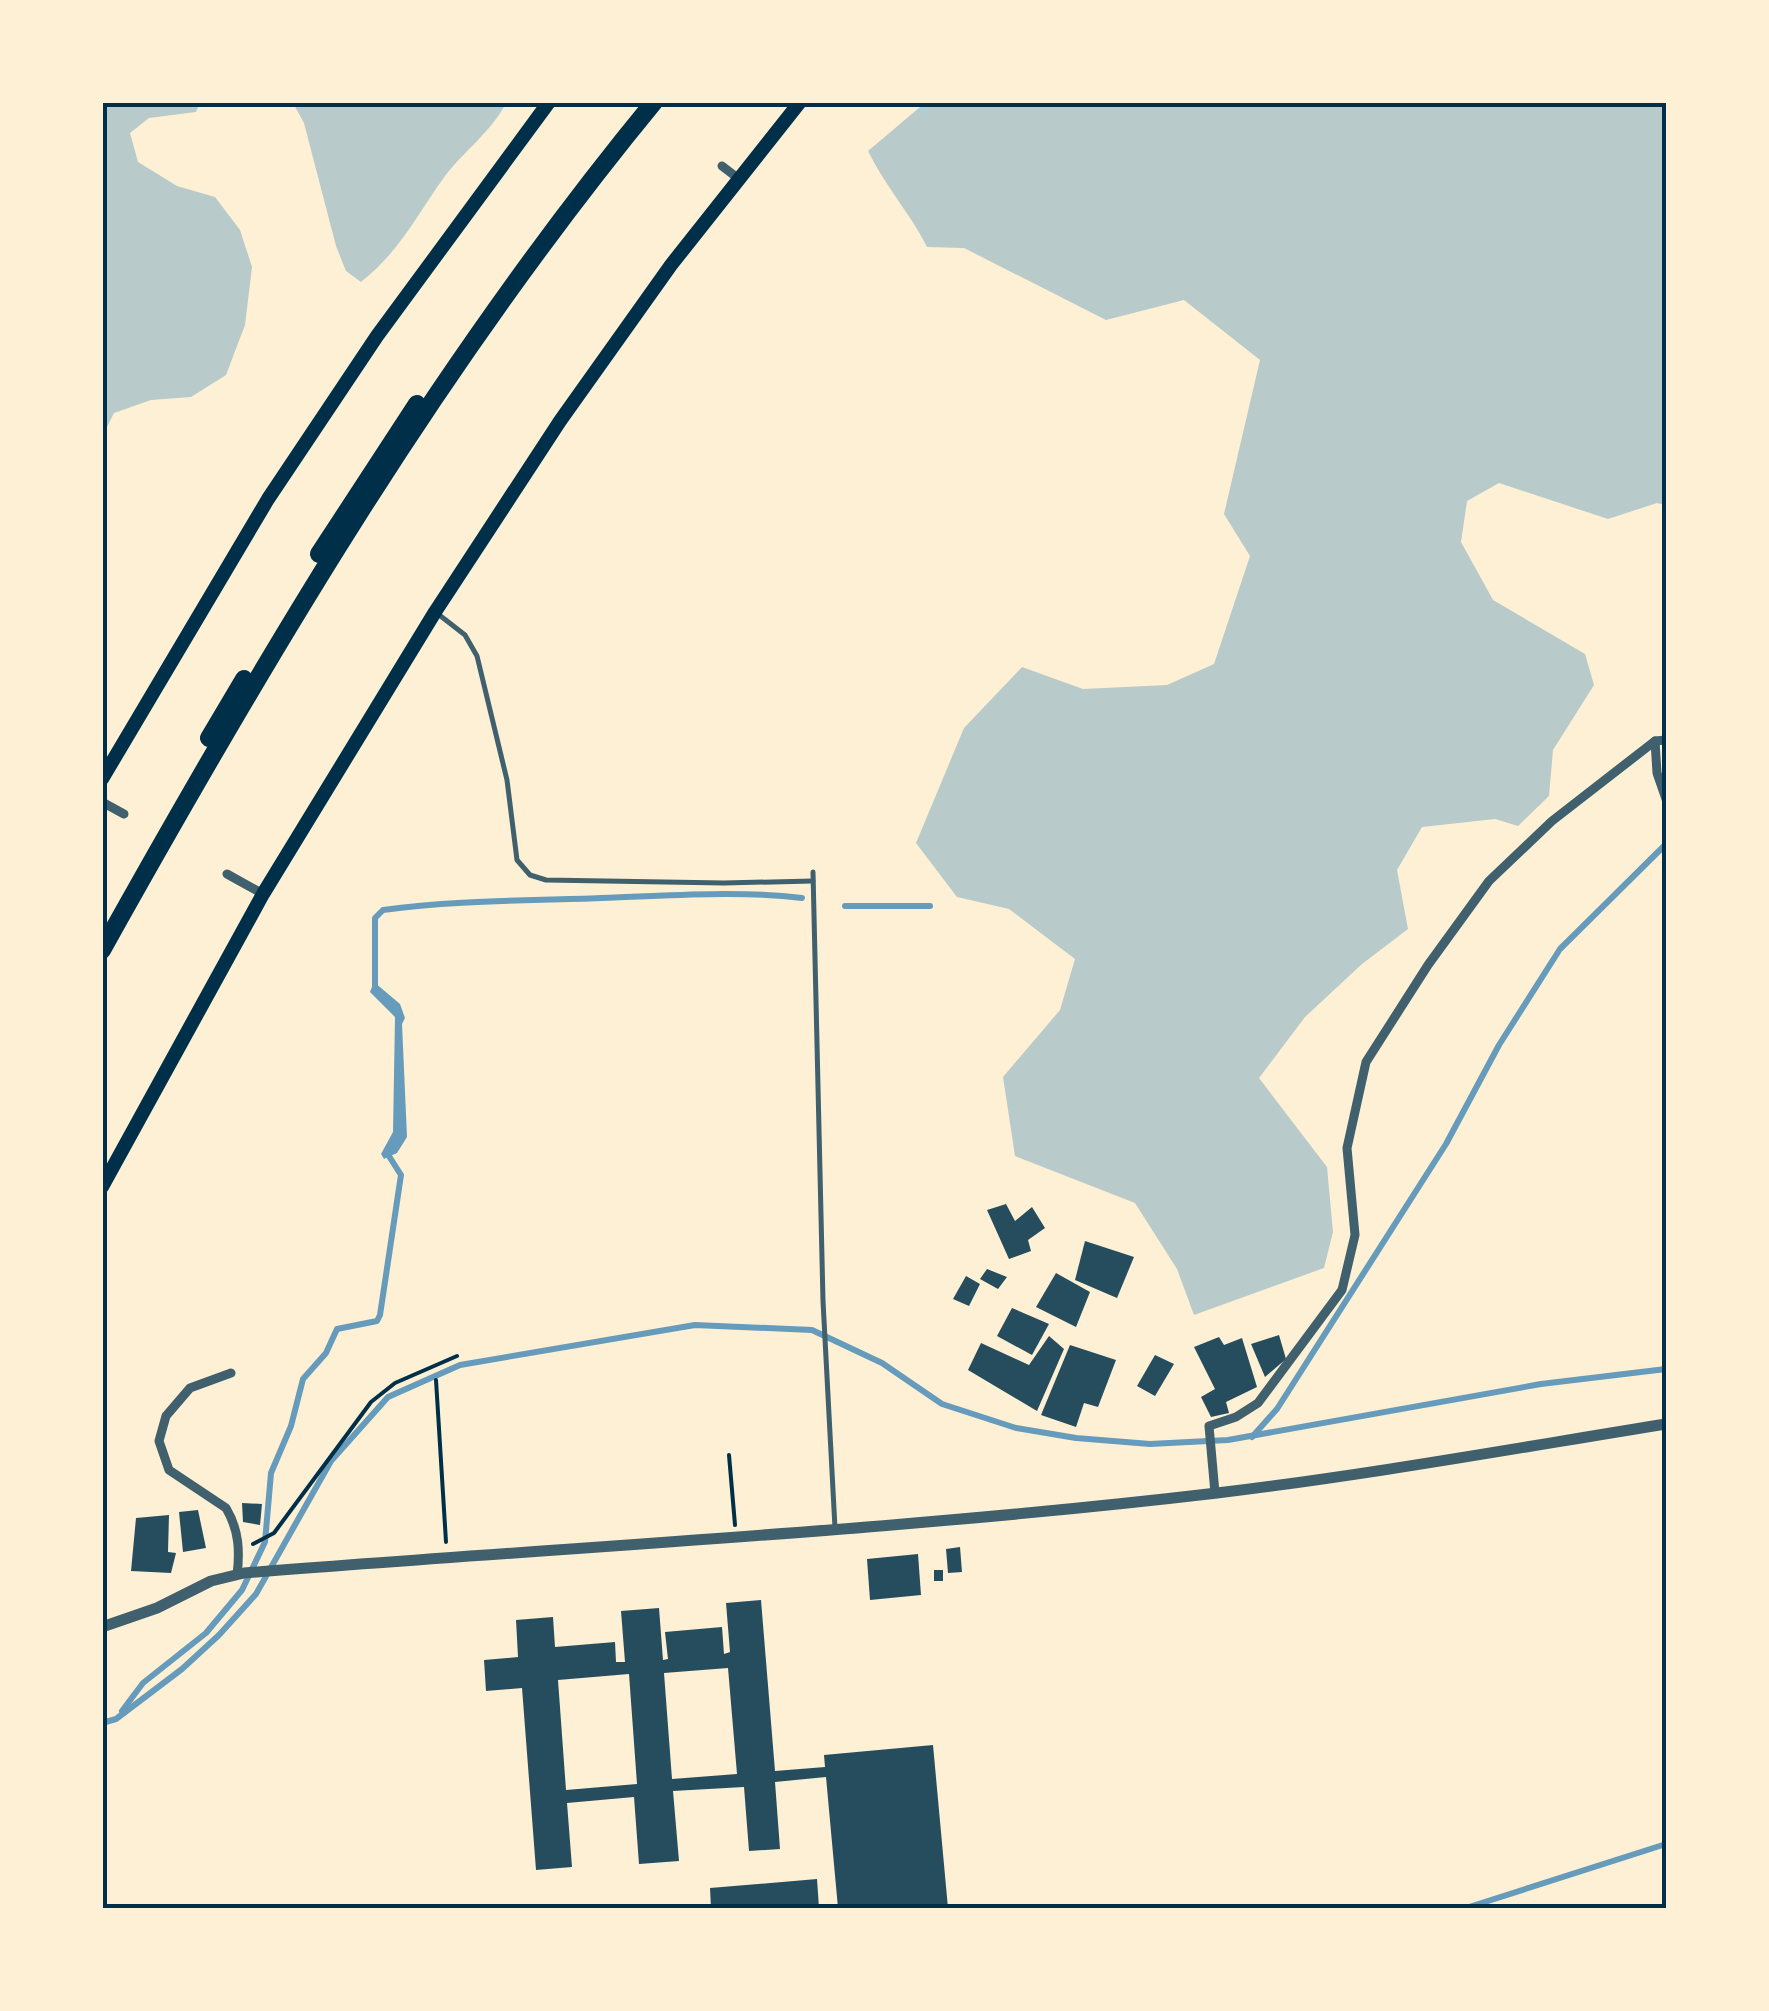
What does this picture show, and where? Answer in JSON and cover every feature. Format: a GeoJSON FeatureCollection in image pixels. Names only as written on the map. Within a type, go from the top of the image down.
{"type":"FeatureCollection","features":[{"type":"Feature","properties":{"kind":"highway"},"geometry":{"type":"LineString","coordinates":[[102,926],[237,690],[350,504],[501,283],[640,102]]}},
{"type":"Feature","properties":{"kind":"highway"},"geometry":{"type":"LineString","coordinates":[[102,950],[276,648],[391,466],[523,271],[654,102]]}},
{"type":"Feature","properties":{"kind":"main road"},"geometry":{"type":"LineString","coordinates":[[102,779],[268,499],[377,336],[548,102]]}},
{"type":"Feature","properties":{"kind":"main road"},"geometry":{"type":"LineString","coordinates":[[102,1187],[263,894],[435,612],[560,420],[671,265],[800,102]]}},
{"type":"Feature","properties":{"kind":"street"},"geometry":{"type":"LineString","coordinates":[[722,166],[739,179]]}},
{"type":"Feature","properties":{"kind":"street"},"geometry":{"type":"LineString","coordinates":[[1661,740],[1657,773],[1666,799]]}},
{"type":"Feature","properties":{"kind":"street"},"geometry":{"type":"LineString","coordinates":[[1215,1493],[1209,1426],[1248,1410],[1266,1395],[1342,1290],[1355,1235],[1347,1148],[1366,1062],[1428,965],[1490,881],[1552,822],[1661,740]]}},
{"type":"Feature","properties":{"kind":"street"},"geometry":{"type":"LineString","coordinates":[[102,802],[124,814]]}},
{"type":"Feature","properties":{"kind":"street"},"geometry":{"type":"LineString","coordinates":[[227,874],[263,894]]}},
{"type":"Feature","properties":{"kind":"street"},"geometry":{"type":"LineString","coordinates":[[231,1373],[208,1380],[181,1398],[166,1416],[159,1441],[169,1470],[226,1508],[240,1552],[240,1574]]}},
{"type":"Feature","properties":{"kind":"street"},"geometry":{"type":"LineString","coordinates":[[102,1628],[156,1608],[211,1581],[240,1574],[836,1528],[1215,1493],[1666,1424]]}},
{"type":"Feature","properties":{"kind":"lane"},"geometry":{"type":"LineString","coordinates":[[435,612],[465,635],[477,656],[508,780],[517,860],[530,875],[546,880],[813,881]]}},
{"type":"Feature","properties":{"kind":"lane"},"geometry":{"type":"LineString","coordinates":[[813,872],[823,1300],[836,1528]]}},
{"type":"Feature","properties":{"kind":"path"},"geometry":{"type":"LineString","coordinates":[[262,1538],[270,1535],[371,1402],[395,1383],[457,1356]]}},
{"type":"Feature","properties":{"kind":"path"},"geometry":{"type":"LineString","coordinates":[[436,1380],[446,1556]]}},
{"type":"Feature","properties":{"kind":"path"},"geometry":{"type":"LineString","coordinates":[[729,1455],[736,1536]]}},
{"type":"Feature","properties":{"kind":"shaded area"},"geometry":{"type":"Polygon","coordinates":[[[103,102],[200,103],[196,112],[149,118],[130,133],[138,162],[177,186],[215,197],[240,230],[252,267],[245,325],[226,375],[191,397],[151,400],[114,413],[103,435],[103,102]]]}},
{"type":"Feature","properties":{"kind":"shaded area"},"geometry":{"type":"Polygon","coordinates":[[[926,102],[1666,103],[1666,505],[1657,503],[1608,519],[1499,483],[1467,501],[1461,542],[1493,600],[1585,654],[1594,685],[1553,750],[1549,796],[1518,826],[1495,819],[1422,827],[1397,870],[1408,929],[1362,964],[1305,1017],[1259,1078],[1327,1167],[1333,1232],[1324,1268],[1194,1315],[1177,1269],[1135,1203],[1015,1156],[1003,1077],[1060,1010],[1075,959],[1009,909],[957,897],[916,843],[964,728],[1022,667],[1083,689],[1167,685],[1214,664],[1250,556],[1224,514],[1260,360],[1184,300],[1106,320],[964,248],[927,247],[868,151],[926,102]]]}},
{"type":"Feature","properties":{"kind":"shaded area"},"geometry":{"type":"Polygon","coordinates":[[[293,103],[506,103],[445,176],[398,245],[361,282],[346,271],[336,246],[304,123],[293,103]]]}},
{"type":"Feature","properties":{"kind":"water"},"geometry":{"type":"Polygon","coordinates":[[[374,982],[400,1004],[405,1018],[402,1024],[407,1137],[397,1153],[384,1159],[381,1154],[393,1132],[395,1017],[370,992],[374,982]]]}},
{"type":"Feature","properties":{"kind":"building"},"geometry":{"type":"Polygon","coordinates":[[[1006,1204],[1015,1221],[1032,1207],[1045,1228],[1028,1240],[1031,1251],[1009,1259],[987,1210],[1006,1204]]]}},
{"type":"Feature","properties":{"kind":"building"},"geometry":{"type":"Polygon","coordinates":[[[1085,1241],[1134,1257],[1117,1298],[1075,1280],[1085,1241]]]}},
{"type":"Feature","properties":{"kind":"building"},"geometry":{"type":"Polygon","coordinates":[[[987,1269],[1007,1277],[998,1289],[980,1279],[987,1269]]]}},
{"type":"Feature","properties":{"kind":"building"},"geometry":{"type":"Polygon","coordinates":[[[1056,1273],[1090,1292],[1076,1327],[1036,1307],[1056,1273]]]}},
{"type":"Feature","properties":{"kind":"building"},"geometry":{"type":"Polygon","coordinates":[[[966,1276],[980,1284],[969,1306],[953,1299],[966,1276]]]}},
{"type":"Feature","properties":{"kind":"building"},"geometry":{"type":"Polygon","coordinates":[[[1012,1308],[1049,1324],[1032,1355],[997,1336],[1012,1308]]]}},
{"type":"Feature","properties":{"kind":"building"},"geometry":{"type":"Polygon","coordinates":[[[1279,1335],[1286,1359],[1265,1377],[1251,1344],[1279,1335]]]}},
{"type":"Feature","properties":{"kind":"building"},"geometry":{"type":"Polygon","coordinates":[[[1049,1336],[1064,1349],[1037,1411],[968,1370],[981,1343],[1029,1365],[1049,1336]]]}},
{"type":"Feature","properties":{"kind":"building"},"geometry":{"type":"Polygon","coordinates":[[[1219,1337],[1224,1345],[1242,1338],[1257,1387],[1226,1402],[1229,1413],[1211,1417],[1201,1397],[1215,1389],[1194,1347],[1219,1337]]]}},
{"type":"Feature","properties":{"kind":"building"},"geometry":{"type":"Polygon","coordinates":[[[1070,1345],[1116,1360],[1098,1407],[1084,1403],[1076,1427],[1041,1415],[1070,1345]]]}},
{"type":"Feature","properties":{"kind":"building"},"geometry":{"type":"Polygon","coordinates":[[[1155,1355],[1174,1364],[1155,1396],[1137,1386],[1155,1355]]]}},
{"type":"Feature","properties":{"kind":"building"},"geometry":{"type":"Polygon","coordinates":[[[242,1503],[262,1504],[260,1525],[243,1522],[242,1503]]]}},
{"type":"Feature","properties":{"kind":"building"},"geometry":{"type":"Polygon","coordinates":[[[198,1510],[206,1548],[183,1552],[179,1512],[198,1510]]]}},
{"type":"Feature","properties":{"kind":"building"},"geometry":{"type":"Polygon","coordinates":[[[169,1515],[168,1552],[176,1553],[171,1573],[131,1571],[136,1518],[169,1515]]]}},
{"type":"Feature","properties":{"kind":"building"},"geometry":{"type":"Polygon","coordinates":[[[960,1547],[962,1572],[948,1573],[946,1549],[960,1547]]]}},
{"type":"Feature","properties":{"kind":"building"},"geometry":{"type":"Polygon","coordinates":[[[918,1554],[921,1595],[870,1600],[867,1559],[918,1554]]]}},
{"type":"Feature","properties":{"kind":"building"},"geometry":{"type":"Polygon","coordinates":[[[934,1570],[943,1570],[943,1581],[934,1581],[934,1570]]]}},
{"type":"Feature","properties":{"kind":"building"},"geometry":{"type":"Polygon","coordinates":[[[761,1600],[775,1771],[825,1767],[824,1755],[933,1745],[948,1908],[838,1908],[826,1777],[775,1782],[780,1849],[749,1851],[744,1787],[673,1791],[679,1861],[639,1864],[634,1797],[567,1803],[572,1867],[536,1870],[522,1688],[486,1691],[484,1660],[518,1657],[516,1620],[553,1617],[555,1647],[615,1642],[616,1662],[625,1662],[621,1611],[659,1608],[663,1660],[668,1659],[665,1632],[722,1627],[724,1654],[730,1652],[726,1603],[761,1600]],[[728,1668],[664,1673],[672,1779],[737,1774],[728,1668]],[[629,1674],[558,1680],[566,1790],[637,1784],[629,1674]]]}},
{"type":"Feature","properties":{"kind":"building"},"geometry":{"type":"Polygon","coordinates":[[[817,1879],[819,1908],[711,1908],[710,1888],[817,1879]]]}},
{"type":"Feature","properties":{"kind":"waterway"},"geometry":{"type":"LineString","coordinates":[[1252,1437],[1277,1409],[1446,1144],[1499,1045],[1560,949],[1666,844]]}},
{"type":"Feature","properties":{"kind":"waterway"},"geometry":{"type":"LineString","coordinates":[[375,989],[375,918],[383,910],[702,894],[802,898]]}},
{"type":"Feature","properties":{"kind":"waterway"},"geometry":{"type":"LineString","coordinates":[[845,906],[930,906]]}},
{"type":"Feature","properties":{"kind":"waterway"},"geometry":{"type":"LineString","coordinates":[[122,1711],[143,1683],[206,1633],[242,1590],[265,1542],[271,1473],[291,1426],[303,1379],[326,1353],[337,1329],[377,1321],[380,1315],[401,1175],[387,1153]]}},
{"type":"Feature","properties":{"kind":"waterway"},"geometry":{"type":"LineString","coordinates":[[102,1723],[116,1719],[182,1669],[256,1594],[331,1461],[388,1397],[460,1365],[695,1325],[812,1330],[882,1363],[942,1404],[1016,1428],[1150,1444],[1228,1440],[1541,1384],[1666,1369]]}},
{"type":"Feature","properties":{"kind":"waterway"},"geometry":{"type":"LineString","coordinates":[[1466,1908],[1666,1844]]}}]}
